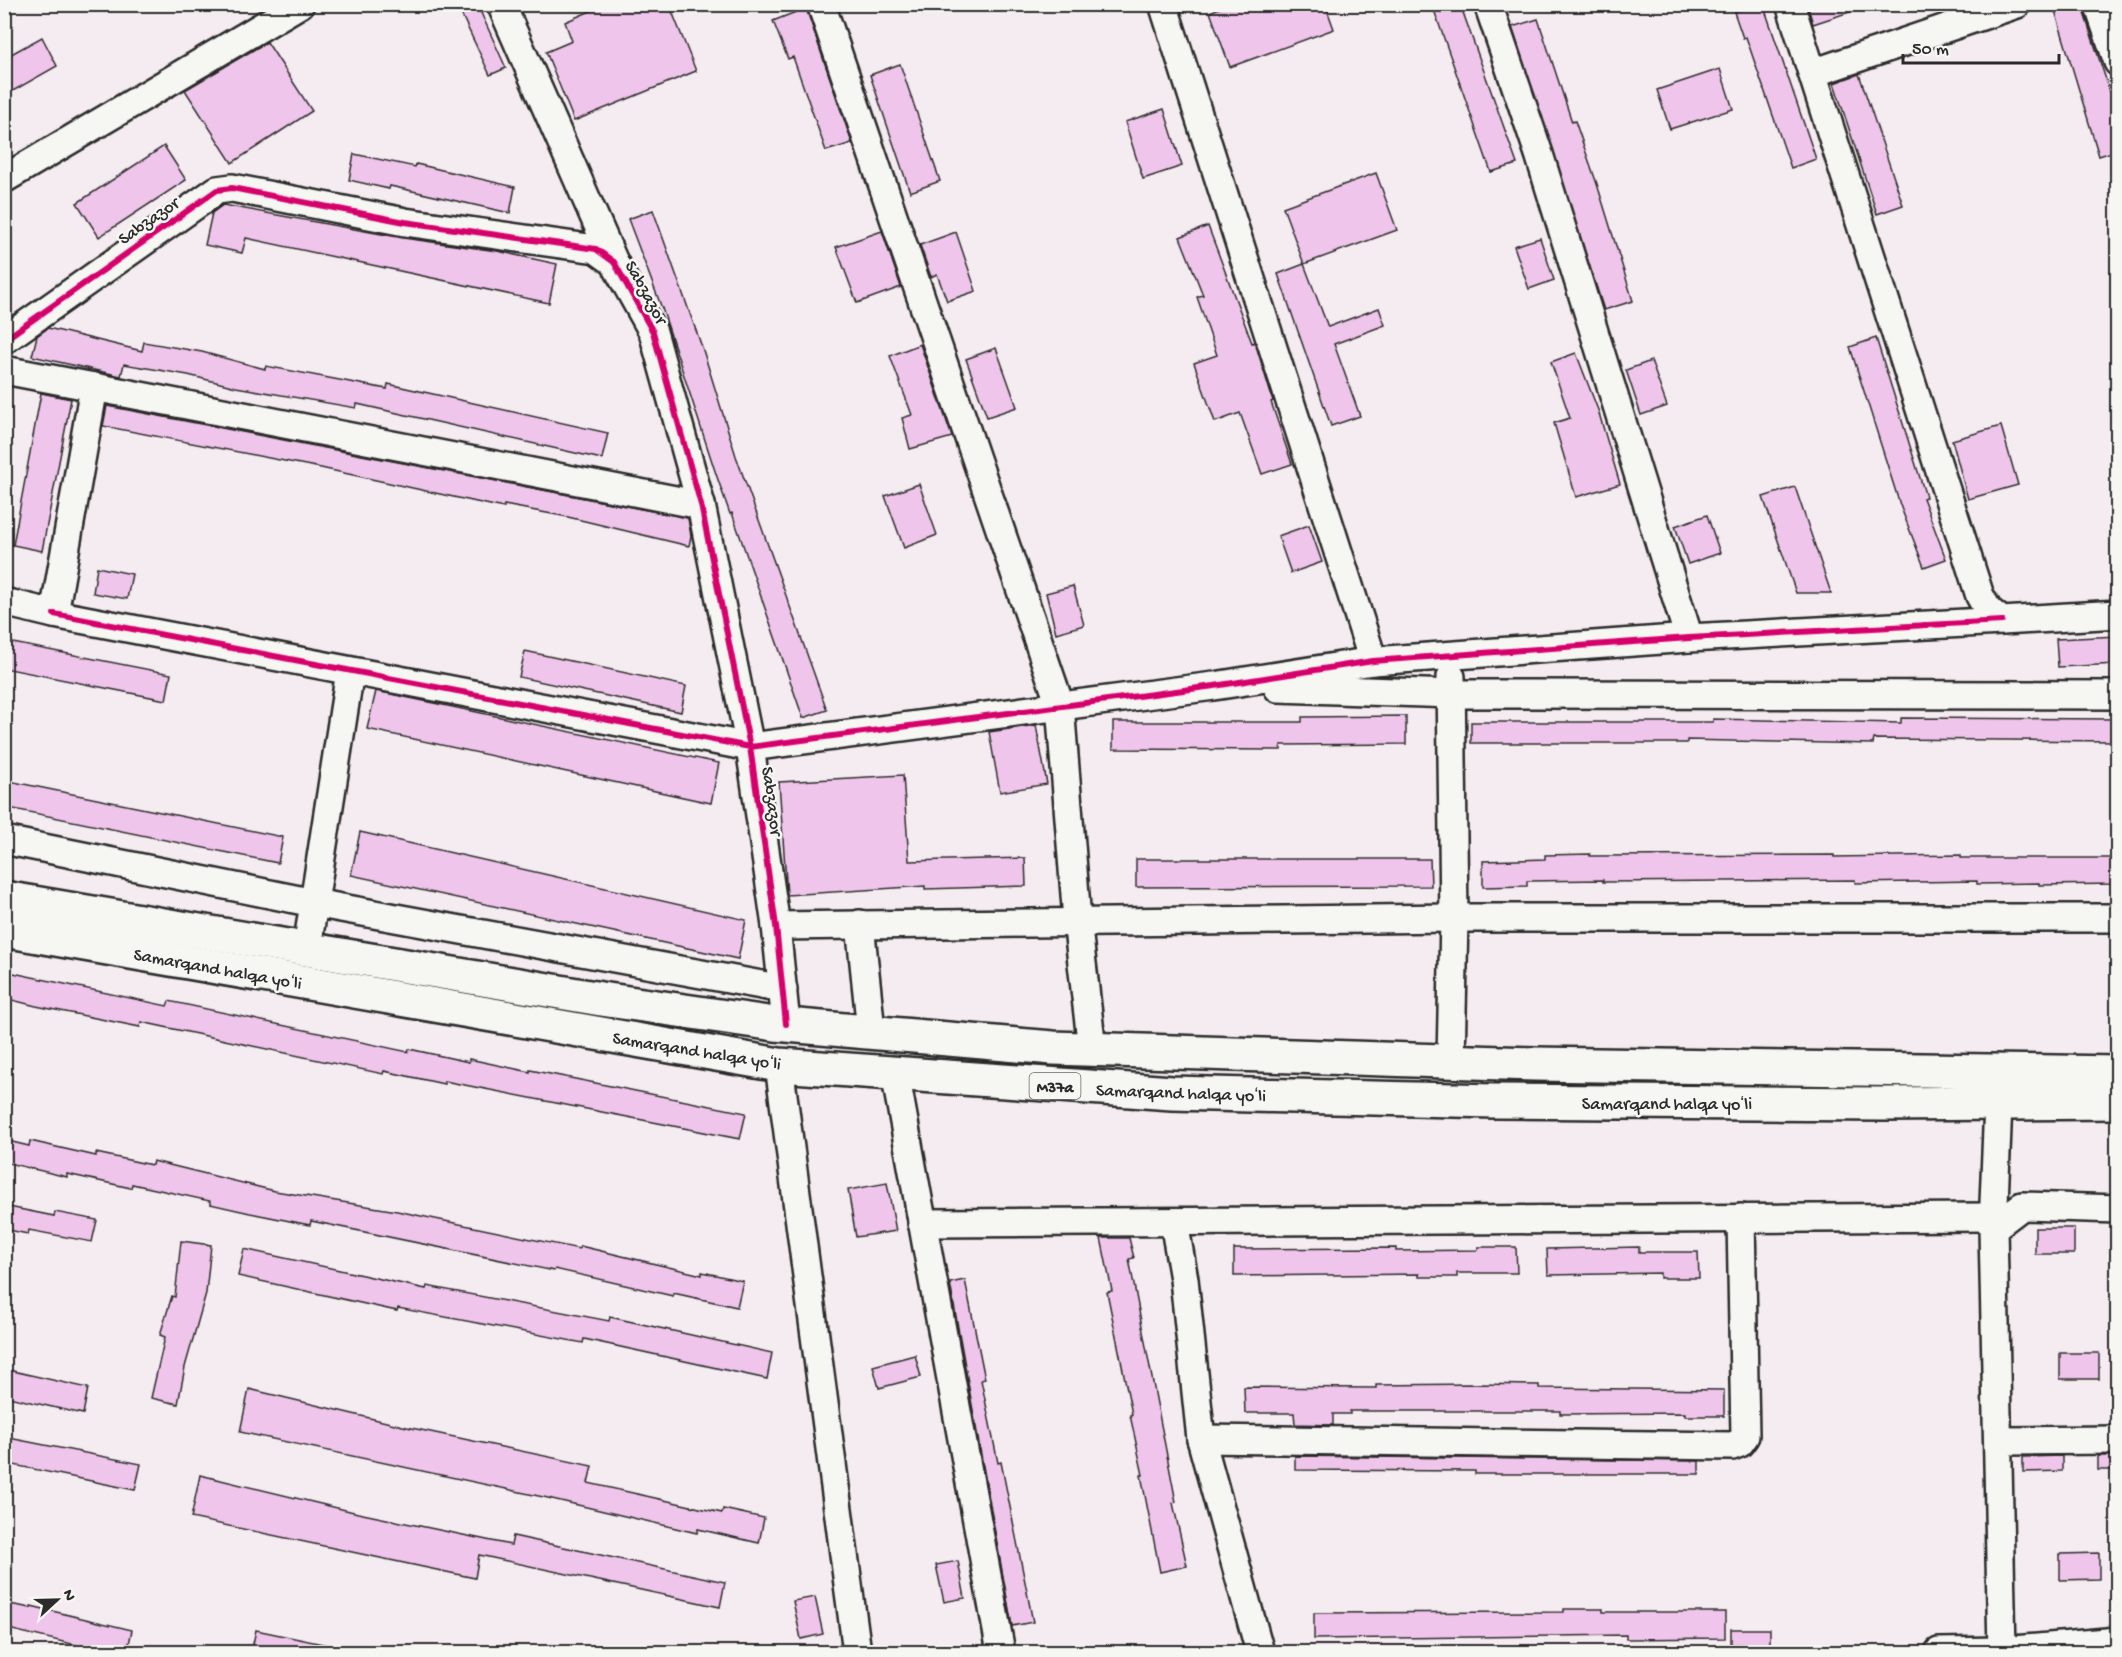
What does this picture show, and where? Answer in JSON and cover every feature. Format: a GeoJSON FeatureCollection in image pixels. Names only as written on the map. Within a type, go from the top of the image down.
{"type":"FeatureCollection","features":[{"type":"Feature","properties":{"kind":"highway","name":"Samarqand halqa yoʻli"},"geometry":{"type":"LineString","coordinates":[[4,898],[601,999],[786,1024],[1053,1048],[1451,1061],[2118,1072]]}},
{"type":"Feature","properties":{"kind":"highway","name":"Samarqand halqa yoʻli"},"geometry":{"type":"LineString","coordinates":[[4,930],[779,1065],[1172,1093],[1494,1101],[2118,1102]]}},
{"type":"Feature","properties":{"kind":"highway"},"geometry":{"type":"LineString","coordinates":[[1047,1085],[1053,1048]]}},
{"type":"Feature","properties":{"kind":"street"},"geometry":{"type":"LineString","coordinates":[[4,179],[300,4]]}},
{"type":"Feature","properties":{"kind":"street"},"geometry":{"type":"LineString","coordinates":[[501,4],[614,262]]}},
{"type":"Feature","properties":{"kind":"street"},"geometry":{"type":"LineString","coordinates":[[821,4],[1060,705],[1077,920],[1092,1049]]}},
{"type":"Feature","properties":{"kind":"street"},"geometry":{"type":"LineString","coordinates":[[1163,4],[1373,661]]}},
{"type":"Feature","properties":{"kind":"street"},"geometry":{"type":"LineString","coordinates":[[1488,4],[1539,154],[1689,638]]}},
{"type":"Feature","properties":{"kind":"street"},"geometry":{"type":"LineString","coordinates":[[1790,4],[1980,596],[1988,610],[2002,621]]}},
{"type":"Feature","properties":{"kind":"street"},"geometry":{"type":"LineString","coordinates":[[1813,73],[2017,4]]}},
{"type":"Feature","properties":{"kind":"street"},"geometry":{"type":"LineString","coordinates":[[2098,4],[2118,62]]}},
{"type":"Feature","properties":{"kind":"street","name":"Sabzazor"},"geometry":{"type":"LineString","coordinates":[[4,340],[217,190],[232,188],[405,222],[596,249],[614,262],[653,332],[701,505],[750,747],[776,926],[786,1024]]}},
{"type":"Feature","properties":{"kind":"street"},"geometry":{"type":"LineString","coordinates":[[4,370],[701,505]]}},
{"type":"Feature","properties":{"kind":"street"},"geometry":{"type":"LineString","coordinates":[[54,614],[94,387]]}},
{"type":"Feature","properties":{"kind":"street"},"geometry":{"type":"LineString","coordinates":[[4,602],[54,614],[750,747],[1214,686],[1373,661],[1689,638],[2118,614]]}},
{"type":"Feature","properties":{"kind":"street"},"geometry":{"type":"LineString","coordinates":[[1449,655],[1453,694],[1454,918],[1451,1061]]}},
{"type":"Feature","properties":{"kind":"street"},"geometry":{"type":"LineString","coordinates":[[307,948],[350,671]]}},
{"type":"Feature","properties":{"kind":"street"},"geometry":{"type":"LineString","coordinates":[[1214,686],[1453,694],[2118,695]]}},
{"type":"Feature","properties":{"kind":"street"},"geometry":{"type":"LineString","coordinates":[[4,840],[314,903],[783,989]]}},
{"type":"Feature","properties":{"kind":"street"},"geometry":{"type":"LineString","coordinates":[[776,926],[1077,920],[2118,918]]}},
{"type":"Feature","properties":{"kind":"street"},"geometry":{"type":"LineString","coordinates":[[860,924],[871,1031]]}},
{"type":"Feature","properties":{"kind":"street"},"geometry":{"type":"LineString","coordinates":[[779,1065],[857,1653]]}},
{"type":"Feature","properties":{"kind":"street"},"geometry":{"type":"LineString","coordinates":[[895,1073],[1001,1653]]}},
{"type":"Feature","properties":{"kind":"street"},"geometry":{"type":"LineString","coordinates":[[1998,1103],[1993,1222],[2002,1652]]}},
{"type":"Feature","properties":{"kind":"street"},"geometry":{"type":"LineString","coordinates":[[922,1223],[1741,1218],[1993,1222],[2022,1206],[2118,1209]]}},
{"type":"Feature","properties":{"kind":"street"},"geometry":{"type":"LineString","coordinates":[[1201,1439],[1732,1446],[1740,1443],[1745,1436],[1741,1218]]}},
{"type":"Feature","properties":{"kind":"street"},"geometry":{"type":"LineString","coordinates":[[1174,1222],[1184,1280],[1201,1439],[1260,1653]]}},
{"type":"Feature","properties":{"kind":"street"},"geometry":{"type":"LineString","coordinates":[[1999,1441],[2118,1440]]}},
{"type":"Feature","properties":{"kind":"street"},"geometry":{"type":"LineString","coordinates":[[1939,1653],[2002,1652],[2118,1641]]}},
{"type":"Feature","properties":{"kind":"building"},"geometry":{"type":"Polygon","coordinates":[[[469,4],[477,4],[506,68],[490,75],[459,9],[469,4]]]}},
{"type":"Feature","properties":{"kind":"building"},"geometry":{"type":"Polygon","coordinates":[[[607,4],[669,4],[696,71],[574,121],[546,52],[572,41],[565,22],[607,4]]]}},
{"type":"Feature","properties":{"kind":"building"},"geometry":{"type":"Polygon","coordinates":[[[1229,4],[1325,4],[1334,29],[1230,67],[1210,12],[1229,4]]]}},
{"type":"Feature","properties":{"kind":"building"},"geometry":{"type":"Polygon","coordinates":[[[1449,4],[1460,4],[1517,164],[1491,172],[1434,10],[1449,4]]]}},
{"type":"Feature","properties":{"kind":"building"},"geometry":{"type":"Polygon","coordinates":[[[1763,4],[1816,159],[1791,168],[1746,37],[1743,38],[1734,12],[1763,4]]]}},
{"type":"Feature","properties":{"kind":"building"},"geometry":{"type":"Polygon","coordinates":[[[1807,4],[1862,4],[1862,8],[1813,24],[1807,4]]]}},
{"type":"Feature","properties":{"kind":"building"},"geometry":{"type":"Polygon","coordinates":[[[2053,4],[2081,4],[2118,116],[2118,150],[2099,156],[2053,4]]]}},
{"type":"Feature","properties":{"kind":"building"},"geometry":{"type":"Polygon","coordinates":[[[806,8],[852,143],[826,151],[793,57],[788,59],[773,21],[806,8]]]}},
{"type":"Feature","properties":{"kind":"building"},"geometry":{"type":"Polygon","coordinates":[[[1538,19],[1572,122],[1575,121],[1597,184],[1633,301],[1604,310],[1512,27],[1538,19]]]}},
{"type":"Feature","properties":{"kind":"building"},"geometry":{"type":"Polygon","coordinates":[[[42,37],[57,66],[4,96],[4,58],[42,37]]]}},
{"type":"Feature","properties":{"kind":"building"},"geometry":{"type":"Polygon","coordinates":[[[267,42],[312,111],[232,163],[185,90],[267,42]]]}},
{"type":"Feature","properties":{"kind":"building"},"geometry":{"type":"Polygon","coordinates":[[[900,64],[940,181],[910,192],[870,75],[900,64]]]}},
{"type":"Feature","properties":{"kind":"building"},"geometry":{"type":"Polygon","coordinates":[[[1720,69],[1733,109],[1670,129],[1657,90],[1720,69]]]}},
{"type":"Feature","properties":{"kind":"building"},"geometry":{"type":"Polygon","coordinates":[[[1859,74],[1903,205],[1877,214],[1834,83],[1859,74]]]}},
{"type":"Feature","properties":{"kind":"building"},"geometry":{"type":"Polygon","coordinates":[[[1164,109],[1182,166],[1143,179],[1125,122],[1164,109]]]}},
{"type":"Feature","properties":{"kind":"building"},"geometry":{"type":"Polygon","coordinates":[[[164,146],[186,180],[99,237],[77,203],[164,146]]]}},
{"type":"Feature","properties":{"kind":"building"},"geometry":{"type":"Polygon","coordinates":[[[354,154],[415,167],[416,164],[515,187],[510,213],[390,186],[389,189],[349,180],[354,154]]]}},
{"type":"Feature","properties":{"kind":"building"},"geometry":{"type":"Polygon","coordinates":[[[1376,173],[1397,230],[1304,264],[1283,207],[1376,173]]]}},
{"type":"Feature","properties":{"kind":"building"},"geometry":{"type":"Polygon","coordinates":[[[223,205],[403,238],[497,251],[557,264],[549,303],[246,238],[242,253],[205,245],[212,213],[223,205]]]}},
{"type":"Feature","properties":{"kind":"building"},"geometry":{"type":"Polygon","coordinates":[[[653,210],[703,350],[736,456],[827,710],[803,718],[732,513],[730,514],[716,474],[663,311],[628,219],[653,210]]]}},
{"type":"Feature","properties":{"kind":"building"},"geometry":{"type":"Polygon","coordinates":[[[1208,226],[1252,343],[1255,342],[1273,401],[1271,402],[1292,464],[1262,474],[1240,413],[1215,422],[1194,363],[1217,355],[1197,297],[1203,295],[1180,237],[1208,226]]]}},
{"type":"Feature","properties":{"kind":"building"},"geometry":{"type":"Polygon","coordinates":[[[882,231],[901,287],[857,303],[836,247],[882,231]]]}},
{"type":"Feature","properties":{"kind":"building"},"geometry":{"type":"Polygon","coordinates":[[[956,232],[976,291],[947,301],[937,274],[931,277],[920,245],[956,232]]]}},
{"type":"Feature","properties":{"kind":"building"},"geometry":{"type":"Polygon","coordinates":[[[1540,238],[1554,280],[1529,289],[1514,246],[1540,238]]]}},
{"type":"Feature","properties":{"kind":"building"},"geometry":{"type":"Polygon","coordinates":[[[1304,264],[1328,327],[1379,308],[1385,325],[1334,344],[1360,416],[1331,426],[1278,274],[1304,264]]]}},
{"type":"Feature","properties":{"kind":"building"},"geometry":{"type":"Polygon","coordinates":[[[48,328],[142,351],[144,342],[202,352],[265,369],[266,366],[387,389],[388,384],[608,433],[602,459],[357,404],[356,408],[124,364],[121,376],[32,356],[37,336],[48,328]]]}},
{"type":"Feature","properties":{"kind":"building"},"geometry":{"type":"Polygon","coordinates":[[[1876,338],[1926,497],[1923,498],[1946,559],[1924,567],[1900,505],[1850,347],[1876,338]]]}},
{"type":"Feature","properties":{"kind":"building"},"geometry":{"type":"Polygon","coordinates":[[[920,344],[952,437],[910,449],[902,418],[912,415],[890,356],[920,344]]]}},
{"type":"Feature","properties":{"kind":"building"},"geometry":{"type":"Polygon","coordinates":[[[996,348],[1017,407],[987,417],[966,359],[996,348]]]}},
{"type":"Feature","properties":{"kind":"building"},"geometry":{"type":"Polygon","coordinates":[[[1576,353],[1598,410],[1620,484],[1576,497],[1554,423],[1570,418],[1551,362],[1576,353]]]}},
{"type":"Feature","properties":{"kind":"building"},"geometry":{"type":"Polygon","coordinates":[[[1651,361],[1667,406],[1641,415],[1626,370],[1651,361]]]}},
{"type":"Feature","properties":{"kind":"building"},"geometry":{"type":"Polygon","coordinates":[[[41,393],[71,399],[42,551],[13,545],[41,393]]]}},
{"type":"Feature","properties":{"kind":"building"},"geometry":{"type":"Polygon","coordinates":[[[107,406],[688,518],[691,536],[689,546],[568,517],[504,505],[504,508],[321,468],[103,426],[107,406]]]}},
{"type":"Feature","properties":{"kind":"building"},"geometry":{"type":"Polygon","coordinates":[[[2001,426],[2018,485],[1968,499],[1952,440],[2001,426]]]}},
{"type":"Feature","properties":{"kind":"building"},"geometry":{"type":"Polygon","coordinates":[[[919,484],[937,535],[904,548],[885,496],[919,484]]]}},
{"type":"Feature","properties":{"kind":"building"},"geometry":{"type":"Polygon","coordinates":[[[1795,487],[1831,593],[1796,593],[1763,497],[1795,487]]]}},
{"type":"Feature","properties":{"kind":"building"},"geometry":{"type":"Polygon","coordinates":[[[1707,515],[1720,553],[1688,564],[1675,526],[1707,515]]]}},
{"type":"Feature","properties":{"kind":"building"},"geometry":{"type":"Polygon","coordinates":[[[1309,525],[1322,562],[1291,573],[1278,536],[1309,525]]]}},
{"type":"Feature","properties":{"kind":"building"},"geometry":{"type":"Polygon","coordinates":[[[97,567],[132,574],[127,599],[93,593],[97,567]]]}},
{"type":"Feature","properties":{"kind":"building"},"geometry":{"type":"Polygon","coordinates":[[[1073,586],[1084,625],[1056,633],[1046,593],[1073,586]]]}},
{"type":"Feature","properties":{"kind":"building"},"geometry":{"type":"Polygon","coordinates":[[[2118,636],[2118,664],[2058,667],[2056,639],[2118,636]]]}},
{"type":"Feature","properties":{"kind":"building"},"geometry":{"type":"Polygon","coordinates":[[[8,642],[171,674],[166,700],[4,668],[8,642]]]}},
{"type":"Feature","properties":{"kind":"building"},"geometry":{"type":"Polygon","coordinates":[[[525,651],[686,686],[681,712],[519,677],[525,651]]]}},
{"type":"Feature","properties":{"kind":"building"},"geometry":{"type":"Polygon","coordinates":[[[376,691],[719,763],[711,803],[367,729],[376,691]]]}},
{"type":"Feature","properties":{"kind":"building"},"geometry":{"type":"Polygon","coordinates":[[[1406,716],[1406,744],[1281,745],[1281,750],[1113,749],[1113,722],[1302,722],[1302,717],[1406,716]]]}},
{"type":"Feature","properties":{"kind":"building"},"geometry":{"type":"Polygon","coordinates":[[[1901,718],[2118,719],[2118,741],[1874,739],[1873,744],[1687,740],[1687,743],[1471,743],[1471,722],[1713,722],[1713,719],[1901,723],[1901,718]]]}},
{"type":"Feature","properties":{"kind":"building"},"geometry":{"type":"Polygon","coordinates":[[[1036,725],[1047,784],[1000,792],[989,732],[1036,725]]]}},
{"type":"Feature","properties":{"kind":"building"},"geometry":{"type":"Polygon","coordinates":[[[903,775],[909,861],[1025,858],[1026,886],[925,889],[925,886],[787,895],[779,782],[903,775]]]}},
{"type":"Feature","properties":{"kind":"building"},"geometry":{"type":"Polygon","coordinates":[[[4,780],[283,837],[278,863],[4,807],[4,780]]]}},
{"type":"Feature","properties":{"kind":"building"},"geometry":{"type":"Polygon","coordinates":[[[360,832],[746,920],[738,959],[351,875],[360,832]]]}},
{"type":"Feature","properties":{"kind":"building"},"geometry":{"type":"Polygon","coordinates":[[[1590,854],[1590,856],[1961,855],[1961,858],[2118,858],[2118,884],[1977,884],[1977,881],[1855,883],[1855,880],[1603,882],[1603,880],[1527,881],[1527,886],[1483,887],[1483,861],[1545,859],[1545,855],[1590,854]]]}},
{"type":"Feature","properties":{"kind":"building"},"geometry":{"type":"Polygon","coordinates":[[[1136,859],[1430,859],[1431,886],[1136,887],[1136,859]]]}},
{"type":"Feature","properties":{"kind":"building"},"geometry":{"type":"Polygon","coordinates":[[[4,971],[167,1006],[169,1001],[408,1052],[409,1049],[469,1062],[469,1059],[530,1072],[530,1070],[746,1113],[740,1139],[444,1081],[444,1084],[384,1071],[383,1074],[141,1022],[140,1027],[4,998],[4,971]]]}},
{"type":"Feature","properties":{"kind":"building"},"geometry":{"type":"Polygon","coordinates":[[[4,1140],[29,1146],[30,1141],[96,1156],[96,1153],[152,1165],[153,1161],[275,1191],[397,1211],[579,1249],[580,1246],[702,1275],[702,1272],[743,1281],[737,1307],[673,1293],[673,1296],[555,1269],[554,1271],[311,1221],[310,1225],[250,1213],[210,1204],[210,1201],[132,1184],[131,1188],[67,1174],[67,1177],[4,1162],[4,1140]]]}},
{"type":"Feature","properties":{"kind":"building"},"geometry":{"type":"Polygon","coordinates":[[[887,1183],[896,1231],[856,1237],[848,1190],[887,1183]]]}},
{"type":"Feature","properties":{"kind":"building"},"geometry":{"type":"Polygon","coordinates":[[[4,1206],[54,1216],[55,1212],[97,1220],[92,1242],[29,1230],[28,1234],[4,1229],[4,1206]]]}},
{"type":"Feature","properties":{"kind":"building"},"geometry":{"type":"Polygon","coordinates":[[[2035,1228],[2074,1228],[2074,1254],[2035,1254],[2035,1228]]]}},
{"type":"Feature","properties":{"kind":"building"},"geometry":{"type":"Polygon","coordinates":[[[1101,1238],[1129,1238],[1134,1258],[1129,1259],[1176,1502],[1173,1503],[1187,1566],[1160,1572],[1130,1415],[1132,1414],[1107,1292],[1112,1291],[1101,1238]]]}},
{"type":"Feature","properties":{"kind":"building"},"geometry":{"type":"Polygon","coordinates":[[[181,1241],[211,1245],[206,1293],[185,1367],[178,1404],[151,1398],[165,1337],[160,1335],[172,1296],[175,1297],[181,1241]]]}},
{"type":"Feature","properties":{"kind":"building"},"geometry":{"type":"Polygon","coordinates":[[[1478,1247],[1516,1247],[1517,1273],[1457,1273],[1457,1277],[1419,1277],[1419,1274],[1234,1276],[1234,1249],[1396,1248],[1396,1251],[1478,1250],[1478,1247]]]}},
{"type":"Feature","properties":{"kind":"building"},"geometry":{"type":"Polygon","coordinates":[[[1639,1247],[1639,1252],[1698,1252],[1699,1278],[1660,1278],[1660,1273],[1548,1275],[1547,1249],[1639,1247]]]}},
{"type":"Feature","properties":{"kind":"building"},"geometry":{"type":"Polygon","coordinates":[[[244,1249],[426,1289],[427,1286],[609,1321],[610,1317],[772,1353],[767,1379],[584,1339],[583,1343],[398,1308],[397,1311],[238,1276],[244,1249]]]}},
{"type":"Feature","properties":{"kind":"building"},"geometry":{"type":"Polygon","coordinates":[[[965,1280],[985,1379],[981,1380],[998,1463],[1001,1462],[1033,1622],[1012,1626],[950,1283],[965,1280]]]}},
{"type":"Feature","properties":{"kind":"building"},"geometry":{"type":"Polygon","coordinates":[[[2060,1353],[2099,1353],[2099,1379],[2060,1379],[2060,1353]]]}},
{"type":"Feature","properties":{"kind":"building"},"geometry":{"type":"Polygon","coordinates":[[[915,1355],[921,1377],[879,1388],[873,1366],[915,1355]]]}},
{"type":"Feature","properties":{"kind":"building"},"geometry":{"type":"Polygon","coordinates":[[[4,1369],[88,1388],[83,1414],[4,1396],[4,1369]]]}},
{"type":"Feature","properties":{"kind":"building"},"geometry":{"type":"Polygon","coordinates":[[[1376,1385],[1539,1385],[1539,1388],[1724,1390],[1724,1416],[1685,1416],[1685,1413],[1560,1414],[1560,1411],[1350,1411],[1350,1414],[1333,1414],[1333,1425],[1295,1424],[1294,1413],[1245,1413],[1244,1387],[1376,1388],[1376,1385]]]}},
{"type":"Feature","properties":{"kind":"building"},"geometry":{"type":"Polygon","coordinates":[[[249,1389],[407,1427],[592,1466],[588,1483],[722,1513],[723,1509],[764,1518],[759,1543],[698,1529],[697,1533],[548,1498],[240,1432],[249,1389]]]}},
{"type":"Feature","properties":{"kind":"building"},"geometry":{"type":"Polygon","coordinates":[[[4,1437],[141,1464],[135,1490],[4,1463],[4,1437]]]}},
{"type":"Feature","properties":{"kind":"building"},"geometry":{"type":"Polygon","coordinates":[[[1295,1456],[1699,1461],[1699,1474],[1475,1474],[1475,1471],[1295,1470],[1295,1456]]]}},
{"type":"Feature","properties":{"kind":"building"},"geometry":{"type":"Polygon","coordinates":[[[2062,1456],[2062,1471],[2023,1472],[2023,1457],[2062,1456]]]}},
{"type":"Feature","properties":{"kind":"building"},"geometry":{"type":"Polygon","coordinates":[[[2098,1456],[2118,1456],[2118,1470],[2098,1470],[2098,1456]]]}},
{"type":"Feature","properties":{"kind":"building"},"geometry":{"type":"Polygon","coordinates":[[[200,1475],[358,1513],[511,1545],[513,1536],[725,1582],[720,1607],[479,1555],[475,1578],[191,1518],[200,1475]]]}},
{"type":"Feature","properties":{"kind":"building"},"geometry":{"type":"Polygon","coordinates":[[[2099,1553],[2099,1579],[2060,1580],[2060,1554],[2099,1553]]]}},
{"type":"Feature","properties":{"kind":"building"},"geometry":{"type":"Polygon","coordinates":[[[958,1561],[965,1598],[944,1602],[936,1565],[958,1561]]]}},
{"type":"Feature","properties":{"kind":"building"},"geometry":{"type":"Polygon","coordinates":[[[815,1597],[823,1634],[801,1639],[793,1601],[815,1597]]]}},
{"type":"Feature","properties":{"kind":"building"},"geometry":{"type":"Polygon","coordinates":[[[4,1603],[31,1608],[31,1606],[132,1630],[127,1653],[110,1653],[4,1628],[4,1603]]]}},
{"type":"Feature","properties":{"kind":"building"},"geometry":{"type":"Polygon","coordinates":[[[1564,1609],[1603,1609],[1603,1612],[1725,1612],[1725,1638],[1626,1639],[1626,1635],[1314,1639],[1314,1613],[1564,1612],[1564,1609]]]}},
{"type":"Feature","properties":{"kind":"building"},"geometry":{"type":"Polygon","coordinates":[[[1731,1629],[1770,1629],[1770,1653],[1731,1653],[1731,1629]]]}},
{"type":"Feature","properties":{"kind":"building"},"geometry":{"type":"Polygon","coordinates":[[[256,1630],[328,1645],[327,1653],[251,1653],[256,1630]]]}},
{"type":"Feature","properties":{"kind":"cycle path"},"geometry":{"type":"LineString","coordinates":[[4,340],[217,190],[232,188],[405,222],[596,249],[614,262],[653,332],[701,505],[750,747],[776,926],[786,1024]]}},
{"type":"Feature","properties":{"kind":"cycle path"},"geometry":{"type":"LineString","coordinates":[[54,614],[750,747],[1214,686],[1373,661],[1689,638],[2002,621]]}}]}
